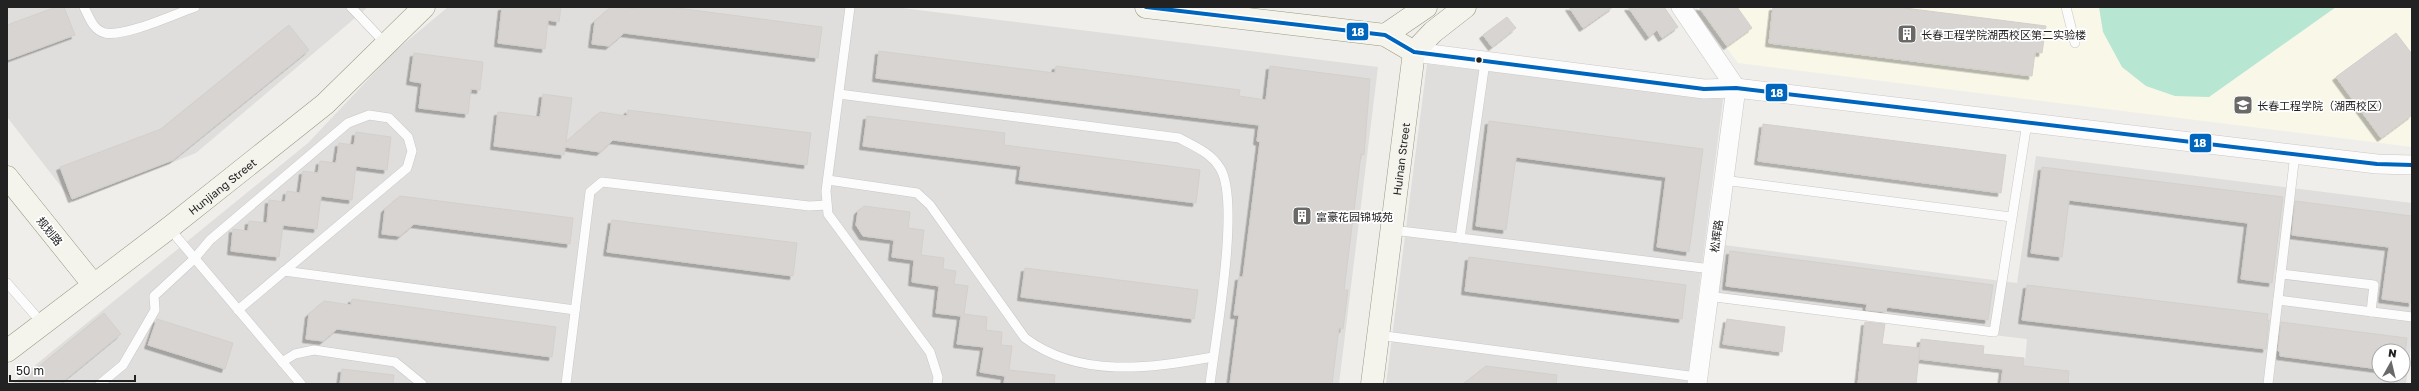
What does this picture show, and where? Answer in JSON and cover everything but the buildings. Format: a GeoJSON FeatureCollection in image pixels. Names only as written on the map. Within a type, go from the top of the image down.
{"type":"FeatureCollection","features":[{"type":"Feature","properties":{"kind":"street","name":"Hunjiang Street"},"geometry":{"type":"LineString","coordinates":[[7,351],[92,284],[169,228],[325,104],[385,43],[424,7]]}},
{"type":"Feature","properties":{"kind":"street"},"geometry":{"type":"LineString","coordinates":[[1149,7],[1385,35],[1414,52],[1485,62],[1704,89],[1736,88],[2377,164],[2412,165]]}},
{"type":"Feature","properties":{"kind":"street"},"geometry":{"type":"LineString","coordinates":[[1385,35],[1426,7]]}},
{"type":"Feature","properties":{"kind":"street"},"geometry":{"type":"LineString","coordinates":[[1414,52],[1433,32],[1465,7]]}},
{"type":"Feature","properties":{"kind":"street"},"geometry":{"type":"LineString","coordinates":[[1681,7],[1736,88]]}},
{"type":"Feature","properties":{"kind":"street","name":"Huinan Street"},"geometry":{"type":"LineString","coordinates":[[1372,384],[1414,52]]}},
{"type":"Feature","properties":{"kind":"street","name":"松辉路"},"geometry":{"type":"LineString","coordinates":[[1697,380],[1736,88]]}},
{"type":"Feature","properties":{"kind":"street","name":"规划路"},"geometry":{"type":"LineString","coordinates":[[7,177],[92,284]]}},
{"type":"Feature","properties":{"kind":"lane"},"geometry":{"type":"LineString","coordinates":[[84,7],[92,24],[105,33],[131,30],[195,7]]}},
{"type":"Feature","properties":{"kind":"lane"},"geometry":{"type":"LineString","coordinates":[[351,7],[385,43]]}},
{"type":"Feature","properties":{"kind":"lane"},"geometry":{"type":"LineString","coordinates":[[850,7],[828,180],[828,214],[930,352],[938,377],[938,384]]}},
{"type":"Feature","properties":{"kind":"lane"},"geometry":{"type":"LineString","coordinates":[[2066,7],[2075,43]]}},
{"type":"Feature","properties":{"kind":"lane"},"geometry":{"type":"LineString","coordinates":[[1460,238],[1485,62]]}},
{"type":"Feature","properties":{"kind":"lane"},"geometry":{"type":"LineString","coordinates":[[839,94],[1179,138],[1203,150],[1220,168],[1228,186],[1230,203],[1223,289],[1210,384]]}},
{"type":"Feature","properties":{"kind":"lane"},"geometry":{"type":"LineString","coordinates":[[100,384],[123,365],[155,310],[154,296],[194,259],[210,240],[348,123],[369,115],[389,118],[408,137],[412,151],[407,168],[238,310]]}},
{"type":"Feature","properties":{"kind":"lane"},"geometry":{"type":"LineString","coordinates":[[1708,296],[1994,332],[2027,123]]}},
{"type":"Feature","properties":{"kind":"lane"},"geometry":{"type":"LineString","coordinates":[[2268,384],[2295,154]]}},
{"type":"Feature","properties":{"kind":"lane"},"geometry":{"type":"LineString","coordinates":[[828,180],[917,193],[930,204],[1025,338],[1043,352],[1074,361],[1113,368],[1158,367],[1213,357]]}},
{"type":"Feature","properties":{"kind":"lane"},"geometry":{"type":"LineString","coordinates":[[1723,180],[2012,217]]}},
{"type":"Feature","properties":{"kind":"lane"},"geometry":{"type":"LineString","coordinates":[[566,384],[590,192],[602,182],[809,206],[827,205]]}},
{"type":"Feature","properties":{"kind":"lane"},"geometry":{"type":"LineString","coordinates":[[169,228],[301,384]]}},
{"type":"Feature","properties":{"kind":"lane"},"geometry":{"type":"LineString","coordinates":[[1391,230],[1711,269]]}},
{"type":"Feature","properties":{"kind":"lane"},"geometry":{"type":"LineString","coordinates":[[284,271],[576,310]]}},
{"type":"Feature","properties":{"kind":"lane"},"geometry":{"type":"LineString","coordinates":[[2281,274],[2374,285],[2371,312]]}},
{"type":"Feature","properties":{"kind":"lane"},"geometry":{"type":"LineString","coordinates":[[7,283],[42,323]]}},
{"type":"Feature","properties":{"kind":"lane"},"geometry":{"type":"LineString","coordinates":[[2278,300],[2412,317]]}},
{"type":"Feature","properties":{"kind":"lane"},"geometry":{"type":"LineString","coordinates":[[1378,336],[1697,380]]}},
{"type":"Feature","properties":{"kind":"lane"},"geometry":{"type":"LineString","coordinates":[[282,362],[295,354],[314,350],[395,362],[422,384]]}},
{"type":"Feature","properties":{"kind":"shaded area"},"geometry":{"type":"Polygon","coordinates":[[[7,7],[368,7],[196,153],[73,202],[7,117],[7,7]]]}},
{"type":"Feature","properties":{"kind":"shaded area"},"geometry":{"type":"Polygon","coordinates":[[[448,7],[894,7],[1378,67],[1339,384],[12,384],[308,143],[394,52],[448,7]]]}},
{"type":"Feature","properties":{"kind":"shaded area","name":"长春工程学院（湖西校区）"},"geometry":{"type":"Polygon","coordinates":[[[1696,7],[2412,7],[2412,147],[1738,63],[1696,7]]]}},
{"type":"Feature","properties":{"kind":"shaded area"},"geometry":{"type":"Polygon","coordinates":[[[1427,64],[1723,99],[1687,384],[1386,384],[1427,64]]]}},
{"type":"Feature","properties":{"kind":"shaded area"},"geometry":{"type":"Polygon","coordinates":[[[2036,156],[2412,203],[2411,346],[2411,343],[2371,343],[2371,383],[2406,384],[2023,384],[2027,339],[1715,302],[1724,245],[2017,283],[2036,156]]]}},
{"type":"Feature","properties":{"kind":"green space"},"geometry":{"type":"Polygon","coordinates":[[[2099,7],[2336,7],[2209,97],[2175,96],[2146,86],[2122,67],[2103,32],[2099,7]]]}},
{"type":"Feature","properties":{"kind":"transit line","name":"18"},"geometry":{"type":"LineString","coordinates":[[1146,7],[1385,35],[1414,52],[1704,89],[1736,88],[2377,164],[2412,165]]}},
{"type":"Feature","properties":{"kind":"place","name":"长春工程学院湖西校区第二实验楼"},"geometry":{"type":"Point","coordinates":[1907,34]}},
{"type":"Feature","properties":{"kind":"place","name":"长春工程学院（湖西校区）"},"geometry":{"type":"Point","coordinates":[2243,105]}},
{"type":"Feature","properties":{"kind":"place","name":"富豪花园锦城苑"},"geometry":{"type":"Point","coordinates":[1302,216]}}]}
